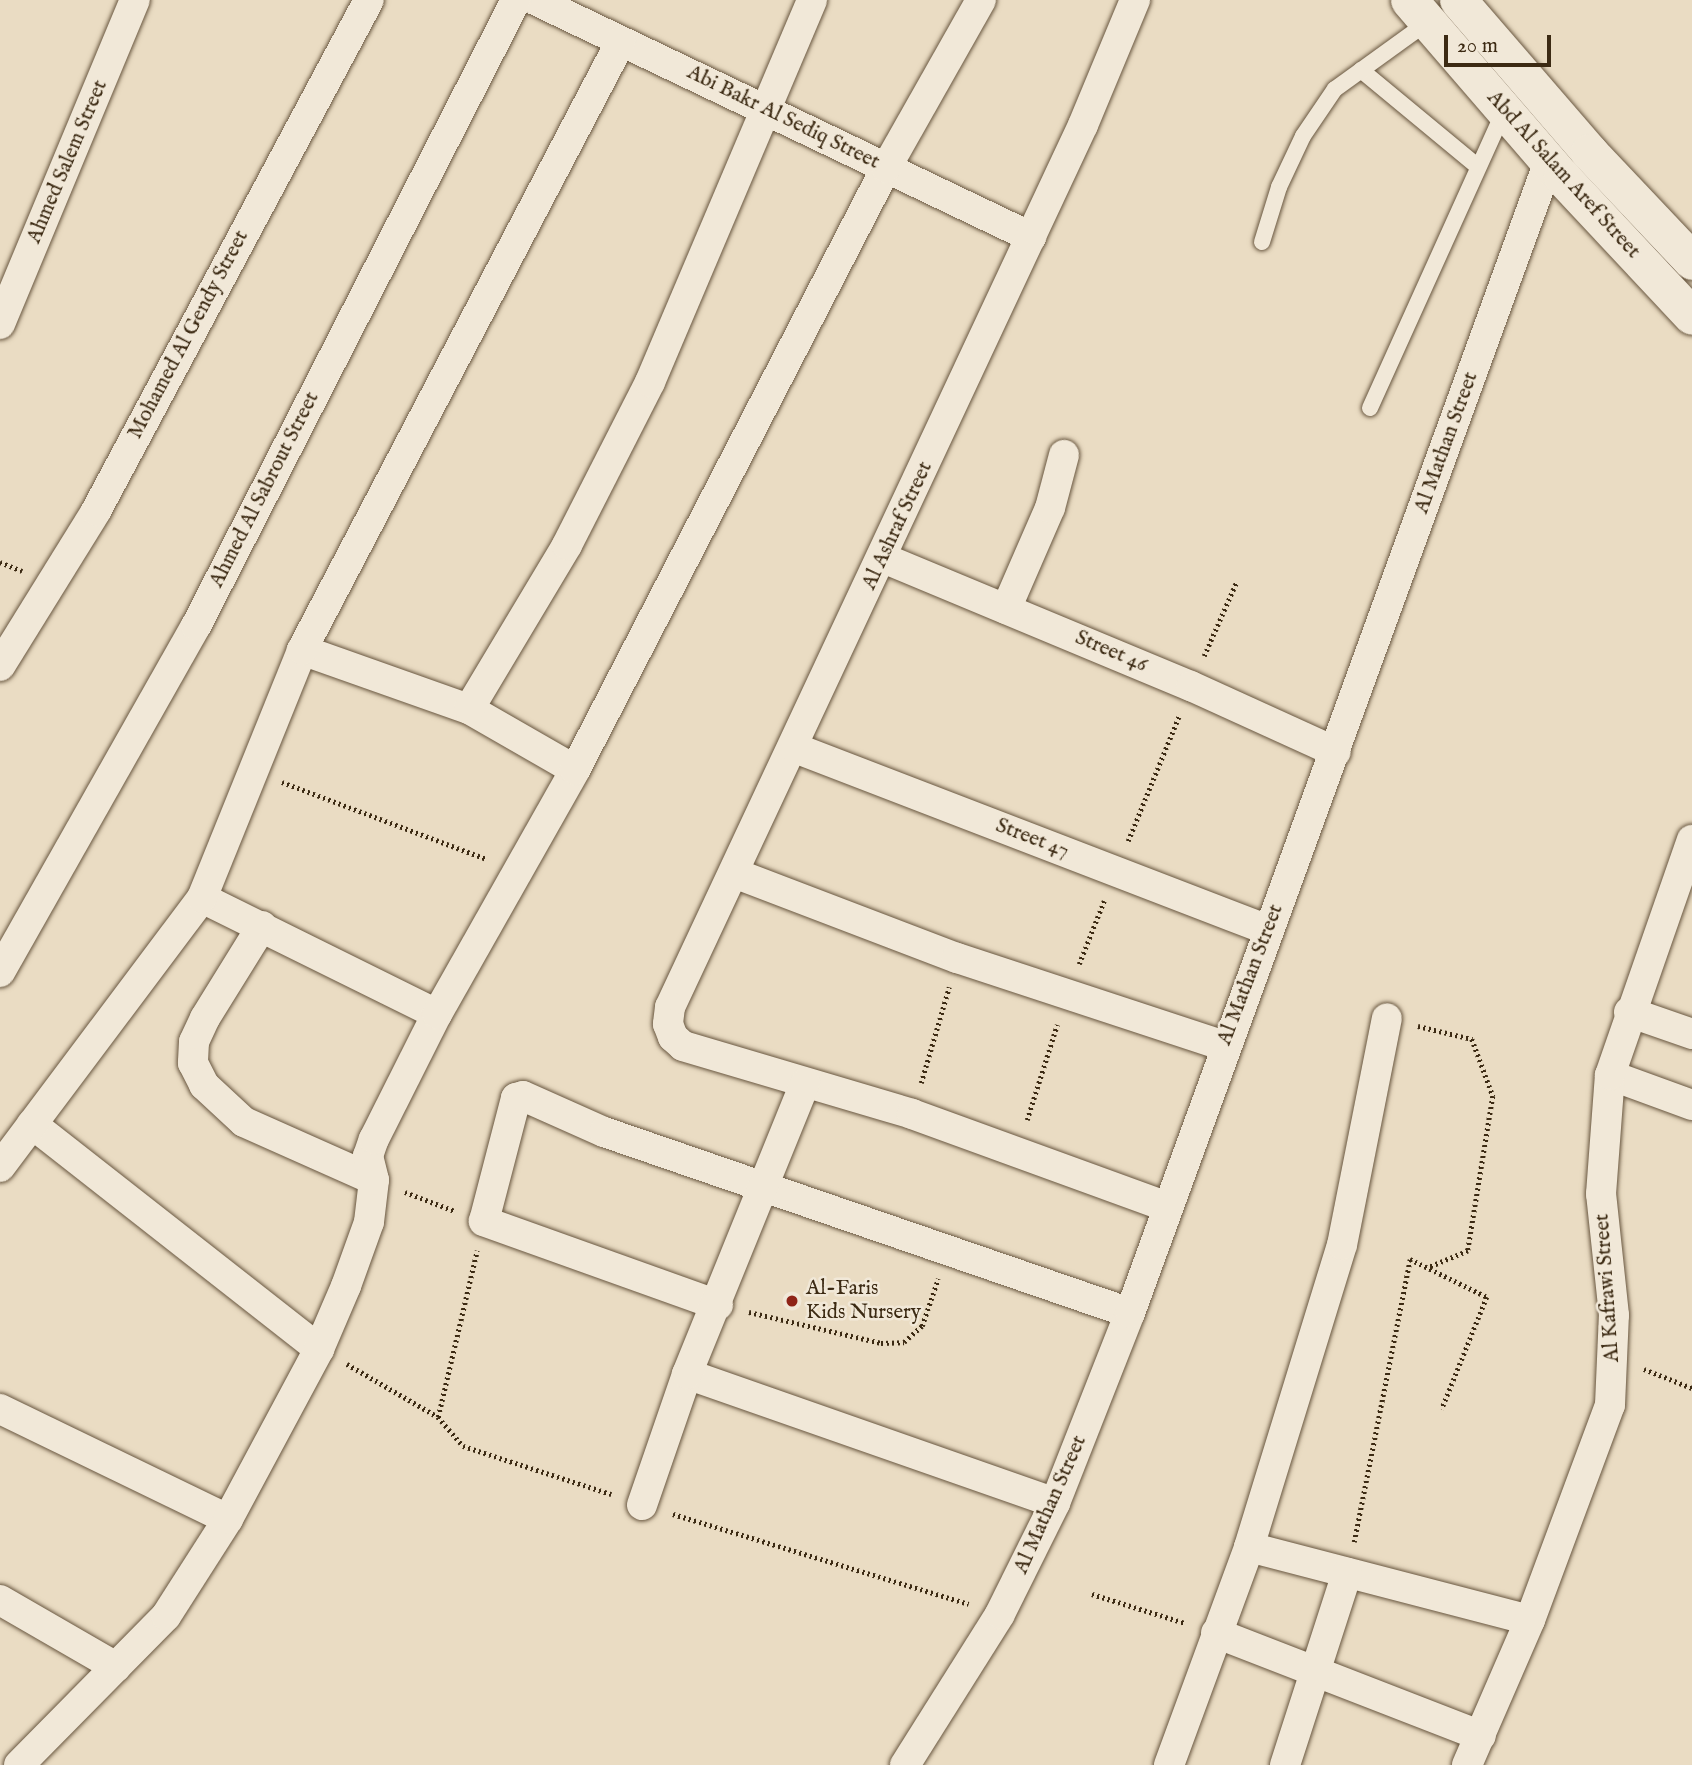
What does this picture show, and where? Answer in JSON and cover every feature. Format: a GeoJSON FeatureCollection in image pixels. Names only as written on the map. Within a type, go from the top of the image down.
{"type":"FeatureCollection","features":[{"type":"Feature","properties":{"kind":"street","name":"Ahmed Salem Street"},"geometry":{"type":"LineString","coordinates":[[0,324],[135,0]]}},
{"type":"Feature","properties":{"kind":"street","name":"Mohamed Al Gendy Street"},"geometry":{"type":"LineString","coordinates":[[0,666],[96,511],[369,0]]}},
{"type":"Feature","properties":{"kind":"street","name":"Ahmed Al Sabrout Street"},"geometry":{"type":"LineString","coordinates":[[0,972],[196,626],[516,0]]}},
{"type":"Feature","properties":{"kind":"street"},"geometry":{"type":"LineString","coordinates":[[469,709],[568,545],[650,382],[811,0]]}},
{"type":"Feature","properties":{"kind":"street"},"geometry":{"type":"LineString","coordinates":[[19,1765],[166,1616],[228,1519],[319,1349],[369,1222],[374,1180],[368,1162],[374,1139],[437,1014],[575,770],[886,168],[981,0]]}},
{"type":"Feature","properties":{"kind":"street","name":"Al Ashraf Street"},"geometry":{"type":"LineString","coordinates":[[804,1083],[683,1046],[673,1037],[670,1007],[883,558],[1031,237],[1135,0]]}},
{"type":"Feature","properties":{"kind":"street","name":"Abd Al Salam Aref Street"},"geometry":{"type":"LineString","coordinates":[[1458,0],[1588,152],[1692,261]]}},
{"type":"Feature","properties":{"kind":"street","name":"Abi Bakr Al Sediq Street"},"geometry":{"type":"LineString","coordinates":[[548,2],[621,41],[1031,237]]}},
{"type":"Feature","properties":{"kind":"street","name":"Abd Al Salam Aref Street"},"geometry":{"type":"LineString","coordinates":[[1419,11],[1555,169],[1692,316]]}},
{"type":"Feature","properties":{"kind":"street"},"geometry":{"type":"LineString","coordinates":[[0,1167],[202,898],[302,650],[621,41]]}},
{"type":"Feature","properties":{"kind":"street"},"geometry":{"type":"LineString","coordinates":[[1555,169],[1588,152]]}},
{"type":"Feature","properties":{"kind":"street","name":"Al Mathan Street"},"geometry":{"type":"LineString","coordinates":[[905,1765],[1000,1614],[1055,1503],[1130,1313],[1224,1046],[1555,169]]}},
{"type":"Feature","properties":{"kind":"street"},"geometry":{"type":"LineString","coordinates":[[1006,609],[1050,508],[1063,455]]}},
{"type":"Feature","properties":{"kind":"street","name":"Street 46"},"geometry":{"type":"LineString","coordinates":[[883,558],[1191,686],[1336,752]]}},
{"type":"Feature","properties":{"kind":"street"},"geometry":{"type":"LineString","coordinates":[[302,650],[469,709],[575,770]]}},
{"type":"Feature","properties":{"kind":"street","name":"Street 47"},"geometry":{"type":"LineString","coordinates":[[795,748],[1268,930]]}},
{"type":"Feature","properties":{"kind":"street","name":"Al Kafrawi Street"},"geometry":{"type":"LineString","coordinates":[[1467,1765],[1530,1620],[1597,1450],[1610,1405],[1615,1358],[1601,1195],[1610,1075],[1629,1012],[1692,841]]}},
{"type":"Feature","properties":{"kind":"street"},"geometry":{"type":"LineString","coordinates":[[734,873],[957,958],[1224,1046]]}},
{"type":"Feature","properties":{"kind":"street"},"geometry":{"type":"LineString","coordinates":[[202,898],[437,1014]]}},
{"type":"Feature","properties":{"kind":"street"},"geometry":{"type":"LineString","coordinates":[[262,926],[205,1018],[194,1042],[193,1063],[204,1085],[244,1122],[374,1180]]}},
{"type":"Feature","properties":{"kind":"street"},"geometry":{"type":"LineString","coordinates":[[1629,1012],[1692,1034]]}},
{"type":"Feature","properties":{"kind":"street"},"geometry":{"type":"LineString","coordinates":[[1169,1765],[1249,1546],[1342,1245],[1387,1018]]}},
{"type":"Feature","properties":{"kind":"street"},"geometry":{"type":"LineString","coordinates":[[1610,1075],[1692,1105]]}},
{"type":"Feature","properties":{"kind":"street"},"geometry":{"type":"LineString","coordinates":[[642,1504],[687,1374],[718,1305],[804,1083],[912,1114],[1018,1150],[1168,1207]]}},
{"type":"Feature","properties":{"kind":"street"},"geometry":{"type":"LineString","coordinates":[[718,1305],[484,1221],[519,1096],[762,1187],[1130,1313]]}},
{"type":"Feature","properties":{"kind":"street"},"geometry":{"type":"LineString","coordinates":[[32,1124],[319,1349]]}},
{"type":"Feature","properties":{"kind":"street"},"geometry":{"type":"LineString","coordinates":[[687,1374],[1055,1503]]}},
{"type":"Feature","properties":{"kind":"street"},"geometry":{"type":"LineString","coordinates":[[0,1409],[228,1519]]}},
{"type":"Feature","properties":{"kind":"street"},"geometry":{"type":"LineString","coordinates":[[1249,1546],[1530,1620]]}},
{"type":"Feature","properties":{"kind":"street"},"geometry":{"type":"LineString","coordinates":[[1285,1765],[1348,1573]]}},
{"type":"Feature","properties":{"kind":"street"},"geometry":{"type":"LineString","coordinates":[[0,1600],[116,1667]]}},
{"type":"Feature","properties":{"kind":"street"},"geometry":{"type":"LineString","coordinates":[[1216,1633],[1481,1736]]}},
{"type":"Feature","properties":{"kind":"lane"},"geometry":{"type":"LineString","coordinates":[[1262,242],[1279,187],[1303,136],[1335,89],[1362,70],[1419,11]]}},
{"type":"Feature","properties":{"kind":"lane"},"geometry":{"type":"LineString","coordinates":[[1362,70],[1477,166]]}},
{"type":"Feature","properties":{"kind":"lane"},"geometry":{"type":"LineString","coordinates":[[1370,408],[1504,111]]}},
{"type":"Feature","properties":{"kind":"path"},"geometry":{"type":"LineString","coordinates":[[1018,1150],[1067,995],[1191,686],[1236,583]]}},
{"type":"Feature","properties":{"kind":"path"},"geometry":{"type":"LineString","coordinates":[[252,770],[518,871]]}},
{"type":"Feature","properties":{"kind":"path"},"geometry":{"type":"LineString","coordinates":[[912,1114],[957,958]]}},
{"type":"Feature","properties":{"kind":"path"},"geometry":{"type":"LineString","coordinates":[[1387,1018],[1472,1039],[1493,1096],[1468,1251],[1430,1268]]}},
{"type":"Feature","properties":{"kind":"path"},"geometry":{"type":"LineString","coordinates":[[374,1180],[484,1221],[438,1417]]}},
{"type":"Feature","properties":{"kind":"path"},"geometry":{"type":"LineString","coordinates":[[718,1305],[881,1343],[904,1342],[922,1326],[948,1249]]}},
{"type":"Feature","properties":{"kind":"path"},"geometry":{"type":"LineString","coordinates":[[1348,1573],[1410,1259],[1487,1297],[1442,1409]]}},
{"type":"Feature","properties":{"kind":"path"},"geometry":{"type":"LineString","coordinates":[[319,1349],[438,1417],[463,1447],[1000,1614]]}},
{"type":"Feature","properties":{"kind":"path"},"geometry":{"type":"LineString","coordinates":[[1615,1358],[1692,1388]]}},
{"type":"Feature","properties":{"kind":"path"},"geometry":{"type":"LineString","coordinates":[[1092,1594],[1216,1633]]}},
{"type":"Feature","properties":{"kind":"place","name":"Al-Faris Kids Nursery"},"geometry":{"type":"Point","coordinates":[792,1301]}}]}
